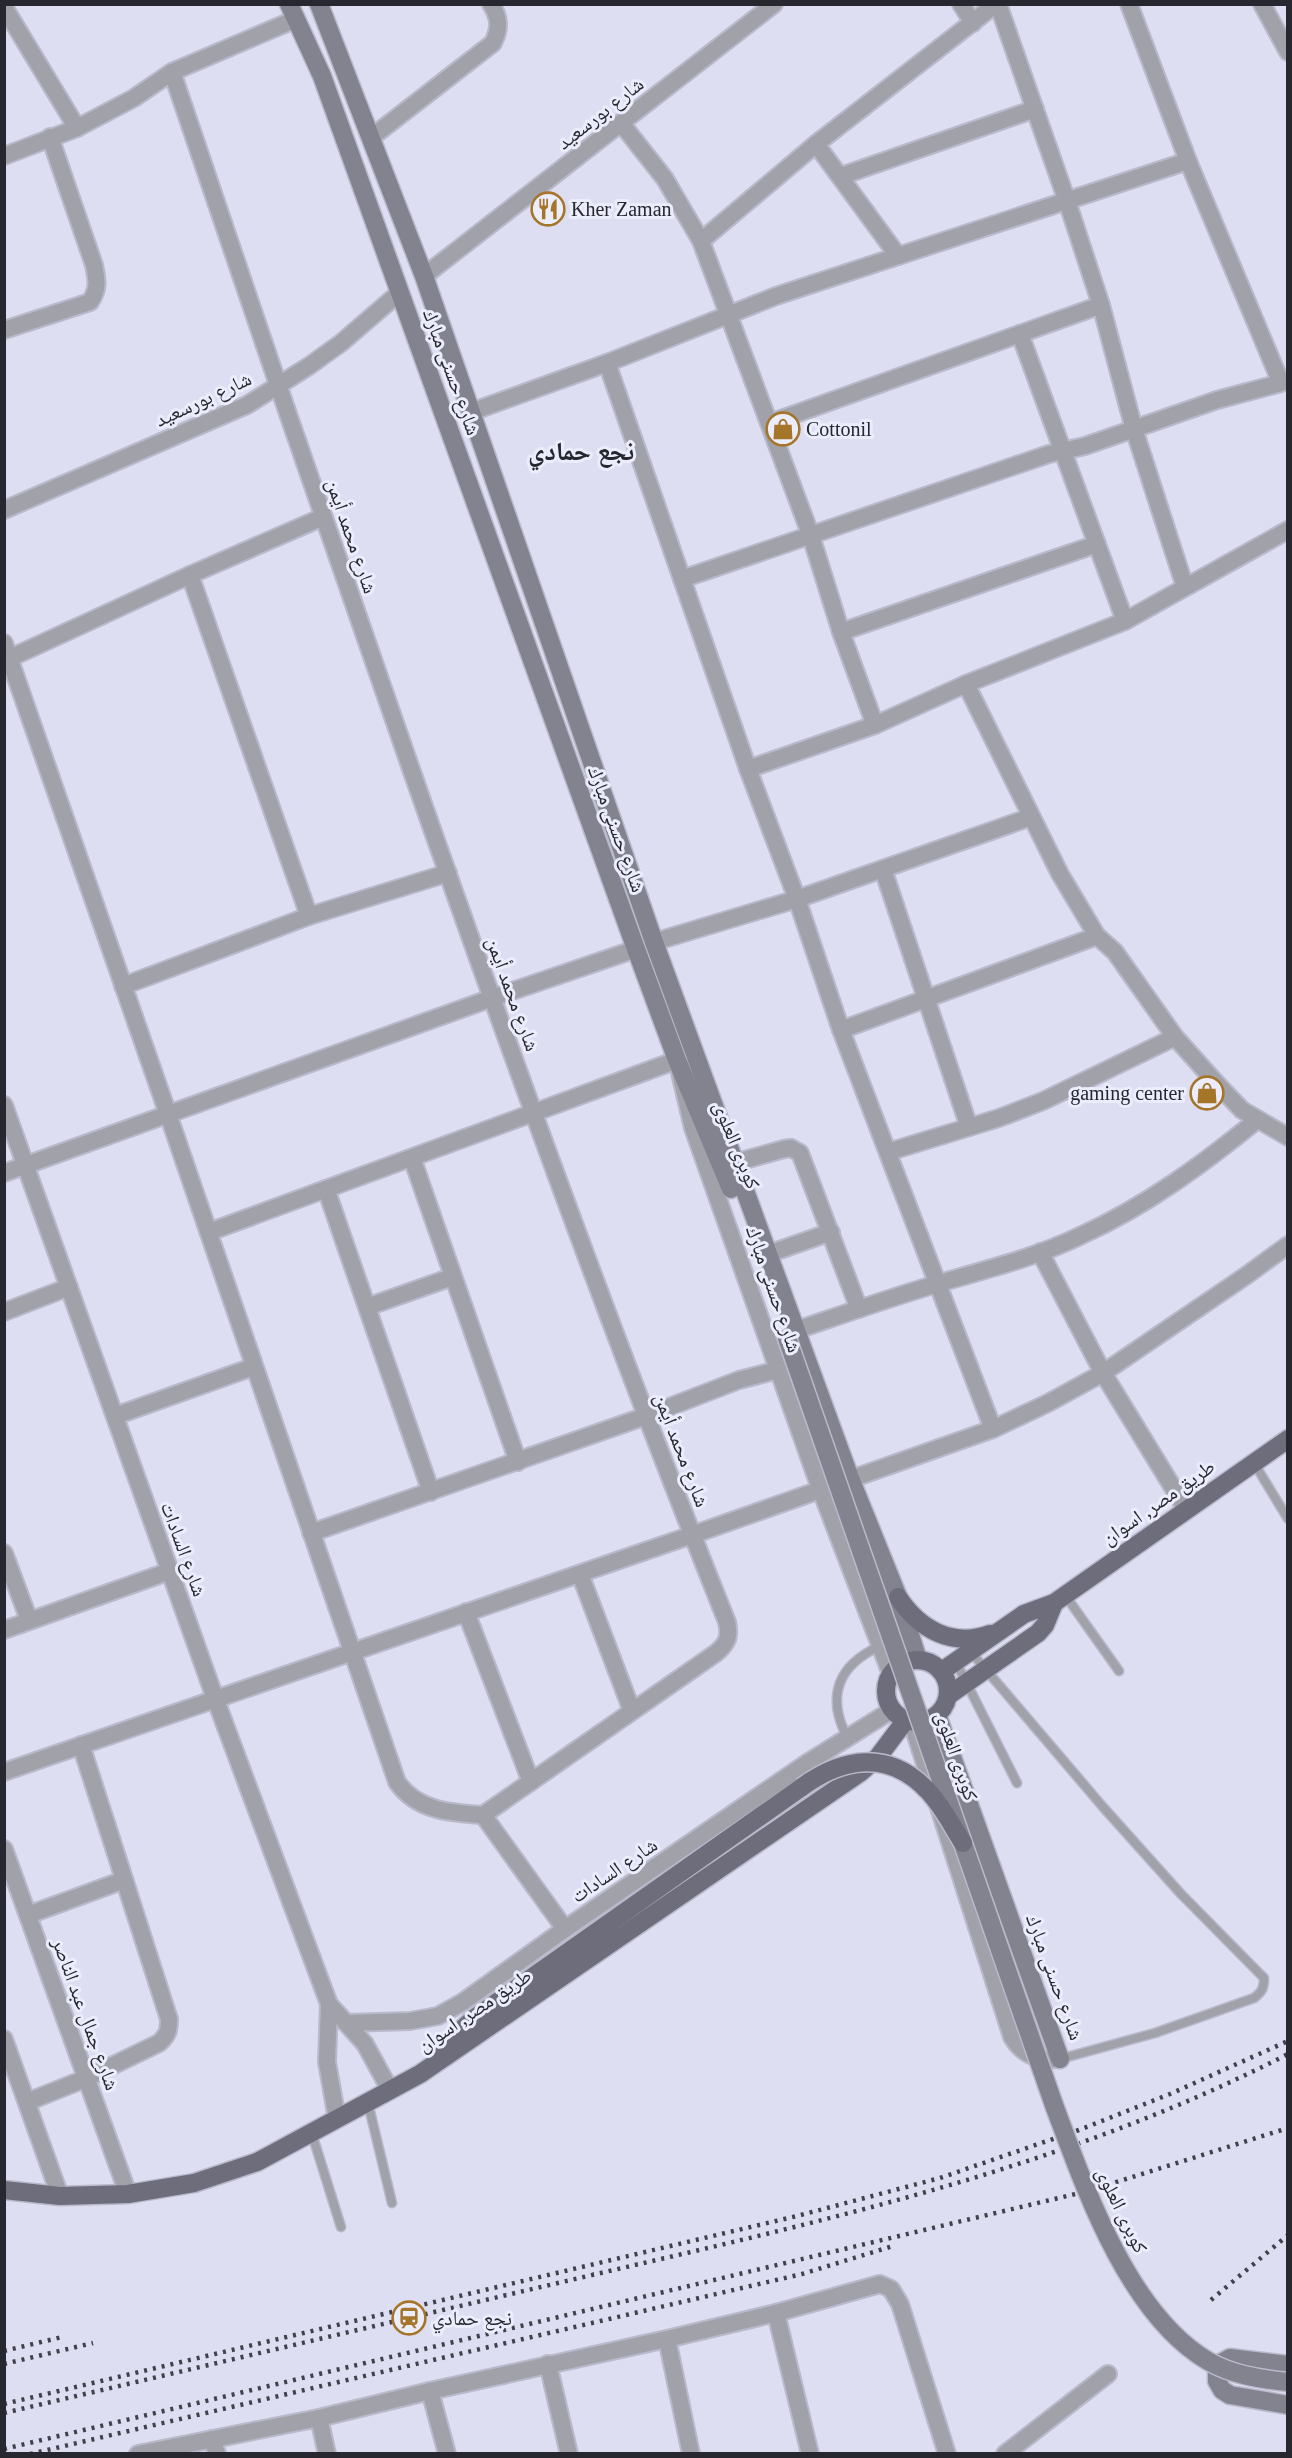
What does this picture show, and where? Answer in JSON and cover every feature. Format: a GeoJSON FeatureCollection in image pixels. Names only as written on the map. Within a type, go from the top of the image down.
{"type":"FeatureCollection","features":[{"type":"Feature","properties":{"kind":"main road","name":"شارع حسنى مبارك"},"geometry":{"type":"LineString","coordinates":[[319,4],[424,276],[654,942],[768,1254],[792,1334],[898,1597],[918,1660]]}},
{"type":"Feature","properties":{"kind":"main road","name":"شارع حسنى مبارك"},"geometry":{"type":"LineString","coordinates":[[292,12],[322,76],[677,1060]]}},
{"type":"Feature","properties":{"kind":"main road","name":"كوبرى العلوى"},"geometry":{"type":"LineString","coordinates":[[677,1060],[792,1334],[963,1843],[1084,2186],[1121,2261],[1167,2329],[1187,2348],[1210,2362],[1235,2373],[1287,2382]]}},
{"type":"Feature","properties":{"kind":"main road","name":"طريق مصر, اسوان"},"geometry":{"type":"LineString","coordinates":[[956,1661],[1024,1614],[1059,1599],[1287,1439]]}},
{"type":"Feature","properties":{"kind":"main road"},"geometry":{"type":"LineString","coordinates":[[898,1597],[909,1614],[924,1627],[942,1636],[972,1638],[1001,1630]]}},
{"type":"Feature","properties":{"kind":"main road","name":"طريق مصر, اسوان"},"geometry":{"type":"LineString","coordinates":[[949,1695],[1038,1633],[1059,1599]]}},
{"type":"Feature","properties":{"kind":"main road"},"geometry":{"type":"LineString","coordinates":[[918,1660],[935,1665],[956,1661],[946,1678],[949,1695],[943,1710],[938,1715],[930,1720],[903,1718],[888,1704],[885,1689],[891,1674],[903,1663],[918,1660]]}},
{"type":"Feature","properties":{"kind":"main road","name":"شارع حسنى مبارك"},"geometry":{"type":"LineString","coordinates":[[938,1715],[1060,2059]]}},
{"type":"Feature","properties":{"kind":"main road","name":"طريق مصر, اسوان"},"geometry":{"type":"LineString","coordinates":[[4,2190],[60,2196],[128,2194],[194,2182],[257,2162],[312,2134],[420,2074],[861,1772],[893,1740],[903,1718]]}},
{"type":"Feature","properties":{"kind":"main road"},"geometry":{"type":"LineString","coordinates":[[420,2074],[454,2036],[473,2019],[819,1774],[837,1766],[857,1762],[877,1763],[896,1768],[913,1778],[927,1790],[963,1843]]}},
{"type":"Feature","properties":{"kind":"main road"},"geometry":{"type":"LineString","coordinates":[[1287,2365],[1230,2358],[1221,2363],[1217,2371],[1217,2381],[1222,2390],[1230,2395],[1287,2405]]}},
{"type":"Feature","properties":{"kind":"street"},"geometry":{"type":"LineString","coordinates":[[372,137],[493,43],[498,17],[491,4]]}},
{"type":"Feature","properties":{"kind":"street","name":"شارع بورسعيد"},"geometry":{"type":"LineString","coordinates":[[424,276],[774,4]]}},
{"type":"Feature","properties":{"kind":"street"},"geometry":{"type":"LineString","coordinates":[[961,4],[973,23]]}},
{"type":"Feature","properties":{"kind":"street"},"geometry":{"type":"LineString","coordinates":[[701,241],[816,144],[997,4],[1067,201],[1101,305],[1134,429],[1185,587]]}},
{"type":"Feature","properties":{"kind":"street"},"geometry":{"type":"LineString","coordinates":[[682,579],[1064,450],[1085,446],[1217,400],[1284,382],[1188,161],[1129,4]]}},
{"type":"Feature","properties":{"kind":"street"},"geometry":{"type":"LineString","coordinates":[[1262,4],[1287,52]]}},
{"type":"Feature","properties":{"kind":"street"},"geometry":{"type":"LineString","coordinates":[[4,7],[77,128]]}},
{"type":"Feature","properties":{"kind":"street"},"geometry":{"type":"LineString","coordinates":[[4,156],[77,128],[134,98],[172,72],[292,12]]}},
{"type":"Feature","properties":{"kind":"street","name":"شارع محمد أيمن"},"geometry":{"type":"LineString","coordinates":[[172,72],[277,387],[492,998],[646,1416],[727,1622],[728,1640],[716,1653],[483,1815]]}},
{"type":"Feature","properties":{"kind":"street"},"geometry":{"type":"LineString","coordinates":[[841,176],[1035,109]]}},
{"type":"Feature","properties":{"kind":"street"},"geometry":{"type":"LineString","coordinates":[[621,123],[665,179],[701,241],[812,536],[841,632],[875,725]]}},
{"type":"Feature","properties":{"kind":"street"},"geometry":{"type":"LineString","coordinates":[[4,330],[90,302],[96,293],[98,284],[94,266],[50,137]]}},
{"type":"Feature","properties":{"kind":"street"},"geometry":{"type":"LineString","coordinates":[[816,144],[898,256]]}},
{"type":"Feature","properties":{"kind":"street"},"geometry":{"type":"LineString","coordinates":[[471,412],[607,363],[776,296],[1188,161]]}},
{"type":"Feature","properties":{"kind":"street","name":"شارع بورسعيد"},"geometry":{"type":"LineString","coordinates":[[4,510],[247,405],[341,343],[399,293]]}},
{"type":"Feature","properties":{"kind":"street"},"geometry":{"type":"LineString","coordinates":[[770,423],[1101,305]]}},
{"type":"Feature","properties":{"kind":"street"},"geometry":{"type":"LineString","coordinates":[[1020,334],[1125,621]]}},
{"type":"Feature","properties":{"kind":"street"},"geometry":{"type":"LineString","coordinates":[[607,363],[748,769],[797,899],[841,1030],[993,1428]]}},
{"type":"Feature","properties":{"kind":"street"},"geometry":{"type":"LineString","coordinates":[[323,517],[7,650],[396,1782],[405,1794],[432,1808],[483,1815],[565,1929]]}},
{"type":"Feature","properties":{"kind":"street"},"geometry":{"type":"LineString","coordinates":[[748,769],[875,725],[966,684],[1125,621],[1287,530]]}},
{"type":"Feature","properties":{"kind":"street"},"geometry":{"type":"LineString","coordinates":[[841,632],[1097,543]]}},
{"type":"Feature","properties":{"kind":"street"},"geometry":{"type":"LineString","coordinates":[[190,574],[309,916]]}},
{"type":"Feature","properties":{"kind":"street"},"geometry":{"type":"LineString","coordinates":[[966,684],[1060,874],[1096,936],[1115,952],[1175,1037],[1242,1110],[1287,1137]]}},
{"type":"Feature","properties":{"kind":"street"},"geometry":{"type":"LineString","coordinates":[[654,942],[797,899],[1031,817]]}},
{"type":"Feature","properties":{"kind":"street"},"geometry":{"type":"LineString","coordinates":[[883,868],[969,1127]]}},
{"type":"Feature","properties":{"kind":"street"},"geometry":{"type":"LineString","coordinates":[[123,986],[309,916],[448,873]]}},
{"type":"Feature","properties":{"kind":"street"},"geometry":{"type":"LineString","coordinates":[[841,1030],[1096,936]]}},
{"type":"Feature","properties":{"kind":"street"},"geometry":{"type":"LineString","coordinates":[[4,1173],[492,998],[636,949]]}},
{"type":"Feature","properties":{"kind":"street"},"geometry":{"type":"LineString","coordinates":[[888,1152],[1043,1101],[1175,1037]]}},
{"type":"Feature","properties":{"kind":"street"},"geometry":{"type":"LineString","coordinates":[[208,1232],[677,1060]]}},
{"type":"Feature","properties":{"kind":"street","name":"شارع حسنى مبارك"},"geometry":{"type":"LineString","coordinates":[[677,1060],[693,1128],[820,1488],[891,1674]]}},
{"type":"Feature","properties":{"kind":"street","name":"شارع السادات"},"geometry":{"type":"LineString","coordinates":[[4,1105],[215,1698],[329,2004],[327,2062],[337,2119]]}},
{"type":"Feature","properties":{"kind":"street"},"geometry":{"type":"LineString","coordinates":[[792,1334],[859,1309],[1040,1252],[1082,1235],[1132,1209],[1209,1159],[1257,1120]]}},
{"type":"Feature","properties":{"kind":"street"},"geometry":{"type":"LineString","coordinates":[[734,1163],[784,1149],[796,1150],[805,1161],[859,1309]]}},
{"type":"Feature","properties":{"kind":"street"},"geometry":{"type":"LineString","coordinates":[[412,1158],[518,1461]]}},
{"type":"Feature","properties":{"kind":"street"},"geometry":{"type":"LineString","coordinates":[[326,1189],[431,1492]]}},
{"type":"Feature","properties":{"kind":"street"},"geometry":{"type":"LineString","coordinates":[[768,1254],[831,1232]]}},
{"type":"Feature","properties":{"kind":"street"},"geometry":{"type":"LineString","coordinates":[[4,1772],[580,1574],[993,1428],[1048,1403],[1103,1373],[1287,1245]]}},
{"type":"Feature","properties":{"kind":"street"},"geometry":{"type":"LineString","coordinates":[[1040,1252],[1103,1373],[1186,1509]]}},
{"type":"Feature","properties":{"kind":"street"},"geometry":{"type":"LineString","coordinates":[[367,1307],[452,1277]]}},
{"type":"Feature","properties":{"kind":"street"},"geometry":{"type":"LineString","coordinates":[[4,1312],[69,1287]]}},
{"type":"Feature","properties":{"kind":"street"},"geometry":{"type":"LineString","coordinates":[[115,1416],[253,1367]]}},
{"type":"Feature","properties":{"kind":"street"},"geometry":{"type":"LineString","coordinates":[[311,1533],[646,1416],[739,1380],[778,1370]]}},
{"type":"Feature","properties":{"kind":"street"},"geometry":{"type":"LineString","coordinates":[[4,1553],[29,1620]]}},
{"type":"Feature","properties":{"kind":"street"},"geometry":{"type":"LineString","coordinates":[[4,1630],[170,1571]]}},
{"type":"Feature","properties":{"kind":"street"},"geometry":{"type":"LineString","coordinates":[[580,1574],[632,1711]]}},
{"type":"Feature","properties":{"kind":"street"},"geometry":{"type":"LineString","coordinates":[[466,1612],[531,1782]]}},
{"type":"Feature","properties":{"kind":"street","name":"شارع حسنى مبارك"},"geometry":{"type":"LineString","coordinates":[[903,1718],[1011,2037],[1025,2053],[1036,2058],[1060,2059]]}},
{"type":"Feature","properties":{"kind":"street","name":"شارع السادات"},"geometry":{"type":"LineString","coordinates":[[348,2023],[410,2021],[438,2016],[463,2002],[565,1929],[848,1737],[903,1718]]}},
{"type":"Feature","properties":{"kind":"street"},"geometry":{"type":"LineString","coordinates":[[27,2102],[87,2078],[159,2043],[166,2037],[169,2029],[169,2019],[81,1745]]}},
{"type":"Feature","properties":{"kind":"street","name":"شارع جمال عبد الناصر"},"geometry":{"type":"LineString","coordinates":[[4,1849],[128,2194]]}},
{"type":"Feature","properties":{"kind":"street"},"geometry":{"type":"LineString","coordinates":[[28,1915],[124,1880]]}},
{"type":"Feature","properties":{"kind":"street","name":"شارع السادات"},"geometry":{"type":"LineString","coordinates":[[329,2004],[365,2044],[390,2090]]}},
{"type":"Feature","properties":{"kind":"street"},"geometry":{"type":"LineString","coordinates":[[5,2044],[60,2196]]}},
{"type":"Feature","properties":{"kind":"street"},"geometry":{"type":"LineString","coordinates":[[138,2454],[214,2446],[430,2391],[776,2313],[873,2284],[887,2286],[900,2304],[947,2454]]}},
{"type":"Feature","properties":{"kind":"street"},"geometry":{"type":"LineString","coordinates":[[776,2313],[810,2454]]}},
{"type":"Feature","properties":{"kind":"street"},"geometry":{"type":"LineString","coordinates":[[667,2339],[691,2454]]}},
{"type":"Feature","properties":{"kind":"street"},"geometry":{"type":"LineString","coordinates":[[548,2364],[569,2454]]}},
{"type":"Feature","properties":{"kind":"street"},"geometry":{"type":"LineString","coordinates":[[1005,2454],[1108,2374]]}},
{"type":"Feature","properties":{"kind":"street"},"geometry":{"type":"LineString","coordinates":[[430,2391],[447,2454]]}},
{"type":"Feature","properties":{"kind":"street"},"geometry":{"type":"LineString","coordinates":[[319,2418],[327,2454]]}},
{"type":"Feature","properties":{"kind":"lane"},"geometry":{"type":"LineString","coordinates":[[1254,1463],[1287,1519]]}},
{"type":"Feature","properties":{"kind":"lane"},"geometry":{"type":"LineString","coordinates":[[1059,1599],[1119,1671]]}},
{"type":"Feature","properties":{"kind":"lane"},"geometry":{"type":"LineString","coordinates":[[848,1737],[839,1720],[836,1701],[839,1683],[849,1666],[863,1654],[880,1646]]}},
{"type":"Feature","properties":{"kind":"lane"},"geometry":{"type":"LineString","coordinates":[[956,1661],[986,1670],[1103,1808],[1181,1894],[1264,1978],[1261,1993],[1254,1998],[1155,2033],[1060,2059]]}},
{"type":"Feature","properties":{"kind":"lane"},"geometry":{"type":"LineString","coordinates":[[956,1661],[1017,1783]]}},
{"type":"Feature","properties":{"kind":"lane"},"geometry":{"type":"LineString","coordinates":[[368,2102],[392,2203]]}},
{"type":"Feature","properties":{"kind":"lane"},"geometry":{"type":"LineString","coordinates":[[312,2134],[341,2227]]}},
{"type":"Feature","properties":{"kind":"railway"},"geometry":{"type":"LineString","coordinates":[[4,2404],[797,2216],[940,2178],[1079,2130],[1170,2094],[1288,2041]]}},
{"type":"Feature","properties":{"kind":"railway"},"geometry":{"type":"LineString","coordinates":[[4,2413],[770,2233],[947,2186],[1034,2159],[1121,2128],[1205,2093],[1288,2054]]}},
{"type":"Feature","properties":{"kind":"railway"},"geometry":{"type":"LineString","coordinates":[[4,2449],[1088,2191],[1288,2128]]}},
{"type":"Feature","properties":{"kind":"railway"},"geometry":{"type":"LineString","coordinates":[[1211,2300],[1288,2235]]}},
{"type":"Feature","properties":{"kind":"railway"},"geometry":{"type":"LineString","coordinates":[[30,2454],[802,2274],[893,2246]]}},
{"type":"Feature","properties":{"kind":"railway"},"geometry":{"type":"LineString","coordinates":[[4,2351],[62,2337]]}},
{"type":"Feature","properties":{"kind":"railway"},"geometry":{"type":"LineString","coordinates":[[4,2364],[93,2343]]}},
{"type":"Feature","properties":{"kind":"place","name":"Kher Zaman"},"geometry":{"type":"Point","coordinates":[548,209]}},
{"type":"Feature","properties":{"kind":"place","name":"Cottonil"},"geometry":{"type":"Point","coordinates":[783,429]}},
{"type":"Feature","properties":{"kind":"place","name":"gaming center"},"geometry":{"type":"Point","coordinates":[1207,1093]}},
{"type":"Feature","properties":{"kind":"place","name":"نجع حمادي"},"geometry":{"type":"Point","coordinates":[409,2318]}},
{"type":"Feature","properties":{"kind":"district","name":"نجع حمادي"},"geometry":{"type":"Point","coordinates":[581,451]}}]}
